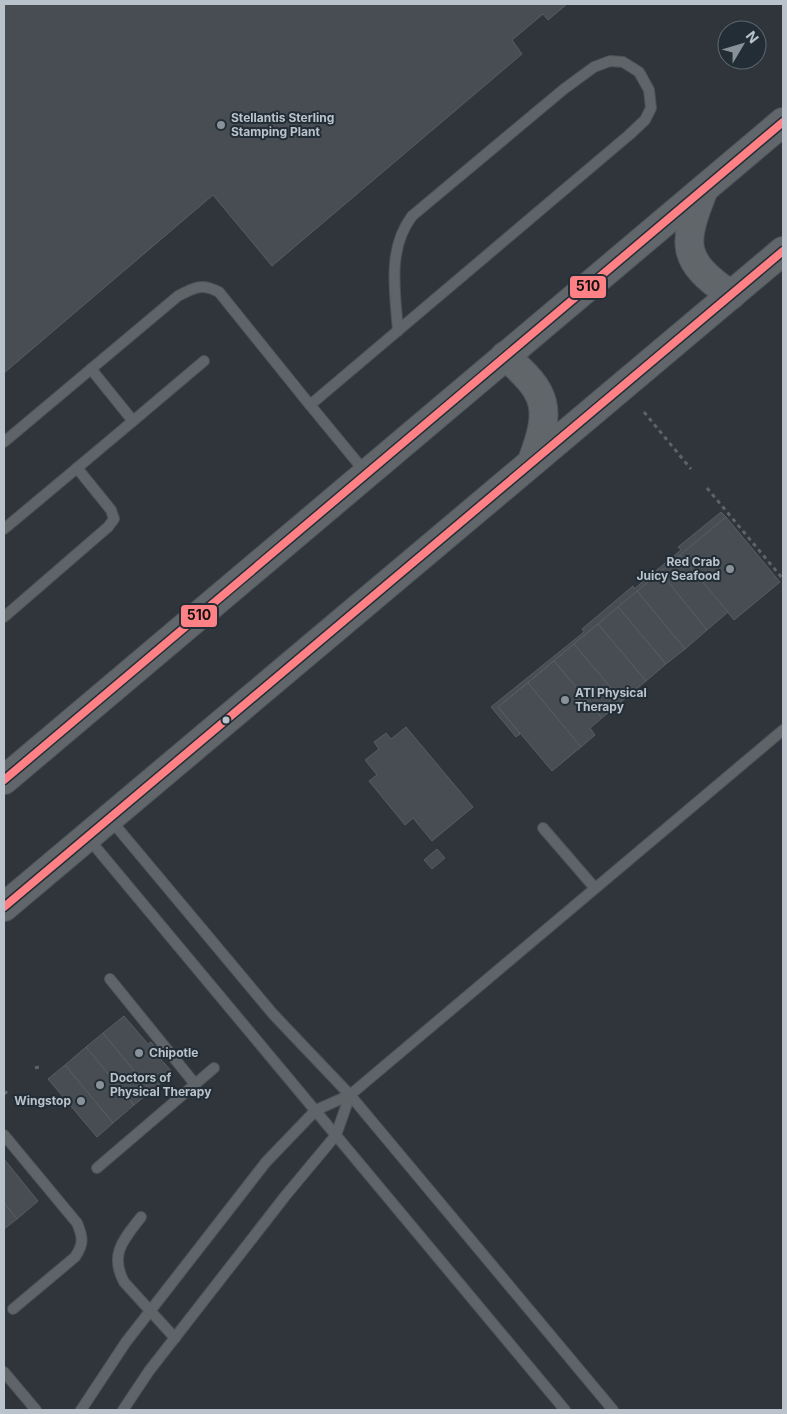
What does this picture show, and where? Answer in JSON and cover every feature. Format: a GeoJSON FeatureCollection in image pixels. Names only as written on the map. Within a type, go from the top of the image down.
{"type":"FeatureCollection","features":[{"type":"Feature","properties":{"kind":"main road"},"geometry":{"type":"LineString","coordinates":[[4,780],[783,122]]}},
{"type":"Feature","properties":{"kind":"main road"},"geometry":{"type":"LineString","coordinates":[[704,188],[690,223],[689,244],[693,262],[703,275],[731,295]]}},
{"type":"Feature","properties":{"kind":"main road"},"geometry":{"type":"LineString","coordinates":[[4,908],[783,251]]}},
{"type":"Feature","properties":{"kind":"main road"},"geometry":{"type":"LineString","coordinates":[[505,356],[529,377],[540,395],[544,412],[542,434],[532,462]]}},
{"type":"Feature","properties":{"kind":"lane"},"geometry":{"type":"LineString","coordinates":[[310,405],[398,331],[645,120],[651,108],[649,90],[639,72],[624,62],[610,61],[594,67],[564,89],[412,216],[402,230],[396,254],[394,284],[398,331]]}},
{"type":"Feature","properties":{"kind":"lane"},"geometry":{"type":"LineString","coordinates":[[4,442],[178,296],[197,287],[208,286],[219,292],[366,474]]}},
{"type":"Feature","properties":{"kind":"lane"},"geometry":{"type":"LineString","coordinates":[[4,529],[204,361]]}},
{"type":"Feature","properties":{"kind":"lane"},"geometry":{"type":"LineString","coordinates":[[91,369],[133,421]]}},
{"type":"Feature","properties":{"kind":"lane"},"geometry":{"type":"LineString","coordinates":[[4,617],[108,527],[114,519],[111,510],[77,468]]}},
{"type":"Feature","properties":{"kind":"lane"},"geometry":{"type":"LineString","coordinates":[[81,1410],[110,1365],[266,1162],[316,1110],[350,1095],[594,887],[783,730]]}},
{"type":"Feature","properties":{"kind":"lane"},"geometry":{"type":"LineString","coordinates":[[110,818],[273,1014],[350,1095],[613,1410]]}},
{"type":"Feature","properties":{"kind":"lane"},"geometry":{"type":"LineString","coordinates":[[543,828],[594,887]]}},
{"type":"Feature","properties":{"kind":"lane"},"geometry":{"type":"LineString","coordinates":[[88,837],[564,1410]]}},
{"type":"Feature","properties":{"kind":"lane"},"geometry":{"type":"LineString","coordinates":[[110,979],[196,1084]]}},
{"type":"Feature","properties":{"kind":"lane"},"geometry":{"type":"LineString","coordinates":[[97,1168],[214,1068]]}},
{"type":"Feature","properties":{"kind":"lane"},"geometry":{"type":"LineString","coordinates":[[123,1410],[175,1338],[286,1195],[336,1135],[350,1095]]}},
{"type":"Feature","properties":{"kind":"lane"},"geometry":{"type":"LineString","coordinates":[[4,1135],[77,1222],[82,1234],[82,1247],[75,1257],[13,1309]]}},
{"type":"Feature","properties":{"kind":"lane"},"geometry":{"type":"LineString","coordinates":[[141,1217],[120,1245],[116,1258],[118,1271],[124,1282],[175,1338]]}},
{"type":"Feature","properties":{"kind":"lane"},"geometry":{"type":"LineString","coordinates":[[4,1372],[36,1410]]}},
{"type":"Feature","properties":{"kind":"path"},"geometry":{"type":"LineString","coordinates":[[644,412],[691,470]]}},
{"type":"Feature","properties":{"kind":"path"},"geometry":{"type":"LineString","coordinates":[[706,488],[783,579]]}},
{"type":"Feature","properties":{"kind":"path"},"geometry":{"type":"LineString","coordinates":[[35,1068],[39,1067]]}},
{"type":"Feature","properties":{"kind":"path"},"geometry":{"type":"LineString","coordinates":[[4,1094],[10,1089]]}},
{"type":"Feature","properties":{"kind":"building","name":"Stellantis Sterling Stamping Plant"},"geometry":{"type":"Polygon","coordinates":[[[4,4],[567,4],[548,20],[543,14],[512,40],[522,54],[272,266],[213,195],[4,373],[4,4]]]}},
{"type":"Feature","properties":{"kind":"building"},"geometry":{"type":"Polygon","coordinates":[[[721,512],[726,517],[498,707],[520,734],[516,737],[491,707],[584,632],[582,629],[633,586],[634,589],[681,550],[678,547],[721,512]]]}},
{"type":"Feature","properties":{"kind":"building","name":"Red Crab Juicy Seafood"},"geometry":{"type":"Polygon","coordinates":[[[726,517],[780,582],[734,620],[680,555],[726,517]]]}},
{"type":"Feature","properties":{"kind":"building"},"geometry":{"type":"Polygon","coordinates":[[[680,555],[728,612],[707,630],[660,572],[680,555]]]}},
{"type":"Feature","properties":{"kind":"building"},"geometry":{"type":"Polygon","coordinates":[[[660,572],[707,630],[685,649],[637,591],[660,572]]]}},
{"type":"Feature","properties":{"kind":"building"},"geometry":{"type":"Polygon","coordinates":[[[637,591],[685,649],[666,664],[618,607],[637,591]]]}},
{"type":"Feature","properties":{"kind":"building"},"geometry":{"type":"Polygon","coordinates":[[[618,607],[666,664],[646,681],[598,624],[618,607]]]}},
{"type":"Feature","properties":{"kind":"building"},"geometry":{"type":"Polygon","coordinates":[[[598,624],[646,681],[622,701],[574,644],[598,624]]]}},
{"type":"Feature","properties":{"kind":"building"},"geometry":{"type":"Polygon","coordinates":[[[574,644],[622,701],[602,718],[554,661],[574,644]]]}},
{"type":"Feature","properties":{"kind":"building","name":"ATI Physical Therapy"},"geometry":{"type":"Polygon","coordinates":[[[554,661],[602,718],[590,728],[595,735],[581,747],[528,683],[554,661]]]}},
{"type":"Feature","properties":{"kind":"building"},"geometry":{"type":"Polygon","coordinates":[[[528,683],[581,747],[552,771],[498,707],[528,683]]]}},
{"type":"Feature","properties":{"kind":"building"},"geometry":{"type":"Polygon","coordinates":[[[406,727],[473,807],[432,841],[413,818],[405,825],[369,781],[377,775],[365,760],[379,749],[374,742],[386,733],[391,739],[406,727]]]}},
{"type":"Feature","properties":{"kind":"building"},"geometry":{"type":"Polygon","coordinates":[[[437,849],[445,858],[432,869],[424,860],[437,849]]]}},
{"type":"Feature","properties":{"kind":"building","name":"Chipotle"},"geometry":{"type":"Polygon","coordinates":[[[124,1016],[148,1044],[151,1042],[159,1052],[156,1054],[173,1073],[151,1091],[103,1033],[124,1016]]]}},
{"type":"Feature","properties":{"kind":"building"},"geometry":{"type":"Polygon","coordinates":[[[103,1033],[151,1091],[134,1105],[86,1047],[103,1033]]]}},
{"type":"Feature","properties":{"kind":"building","name":"Doctors of Physical Therapy"},"geometry":{"type":"Polygon","coordinates":[[[86,1047],[134,1105],[113,1123],[65,1065],[86,1047]]]}},
{"type":"Feature","properties":{"kind":"building","name":"Wingstop"},"geometry":{"type":"Polygon","coordinates":[[[65,1065],[113,1123],[97,1137],[48,1079],[65,1065]]]}},
{"type":"Feature","properties":{"kind":"building"},"geometry":{"type":"Polygon","coordinates":[[[4,1159],[38,1201],[17,1219],[4,1203],[4,1159]]]}},
{"type":"Feature","properties":{"kind":"building"},"geometry":{"type":"Polygon","coordinates":[[[4,1203],[17,1219],[4,1229],[4,1203]]]}},
{"type":"Feature","properties":{"kind":"transit line","name":"510"},"geometry":{"type":"LineString","coordinates":[[4,780],[783,122]]}},
{"type":"Feature","properties":{"kind":"transit line","name":"510"},"geometry":{"type":"LineString","coordinates":[[4,907],[783,251]]}},
{"type":"Feature","properties":{"kind":"place","name":"Stellantis Sterling Stamping Plant"},"geometry":{"type":"Point","coordinates":[221,125]}},
{"type":"Feature","properties":{"kind":"place","name":"Red Crab Juicy Seafood"},"geometry":{"type":"Point","coordinates":[730,569]}},
{"type":"Feature","properties":{"kind":"place","name":"ATI Physical Therapy"},"geometry":{"type":"Point","coordinates":[565,700]}},
{"type":"Feature","properties":{"kind":"place","name":"Chipotle"},"geometry":{"type":"Point","coordinates":[139,1053]}},
{"type":"Feature","properties":{"kind":"place","name":"Doctors of Physical Therapy"},"geometry":{"type":"Point","coordinates":[100,1085]}},
{"type":"Feature","properties":{"kind":"place","name":"Wingstop"},"geometry":{"type":"Point","coordinates":[81,1101]}}]}
